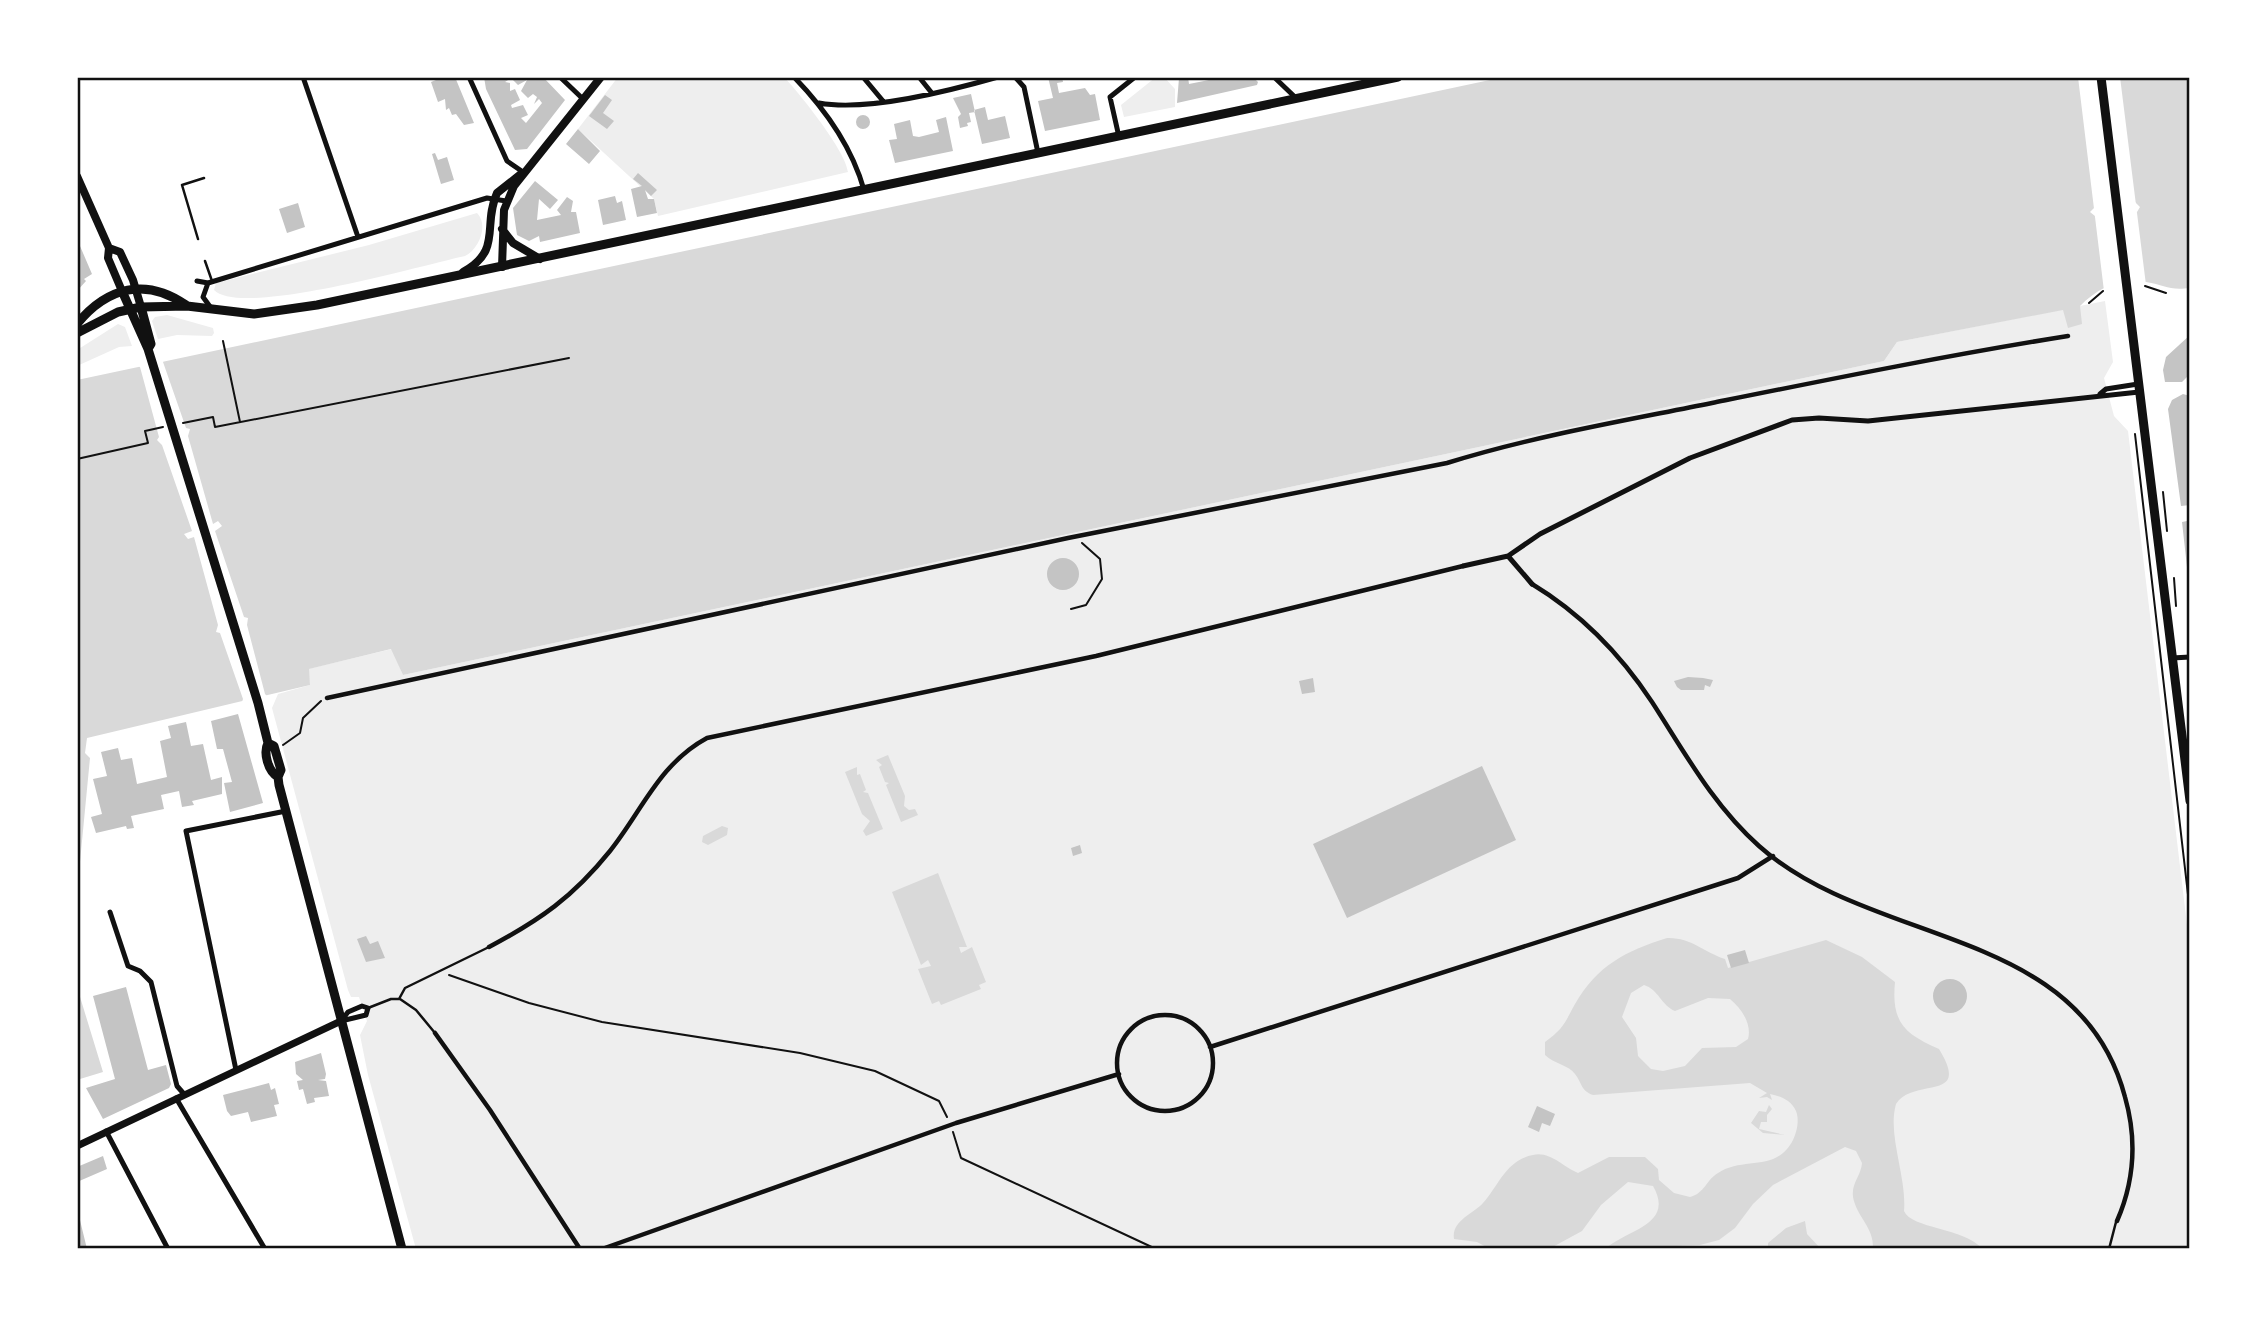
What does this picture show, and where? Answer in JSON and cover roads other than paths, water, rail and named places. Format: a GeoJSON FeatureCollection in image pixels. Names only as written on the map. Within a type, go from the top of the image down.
{"type":"FeatureCollection","features":[{"type":"Feature","properties":{"kind":"main road"},"geometry":{"type":"LineString","coordinates":[[502,267],[502,229],[506,201],[524,173],[601,77]]}},
{"type":"Feature","properties":{"kind":"main road"},"geometry":{"type":"LineString","coordinates":[[77,333],[101,319],[130,308],[187,306],[254,314],[289,310],[1398,77]]}},
{"type":"Feature","properties":{"kind":"main road"},"geometry":{"type":"LineString","coordinates":[[2101,77],[2190,800]]}},
{"type":"Feature","properties":{"kind":"main road"},"geometry":{"type":"LineString","coordinates":[[457,276],[472,267],[488,249],[495,197],[502,186],[524,173]]}},
{"type":"Feature","properties":{"kind":"main road"},"geometry":{"type":"LineString","coordinates":[[77,176],[109,248],[108,258],[122,291],[144,333]]}},
{"type":"Feature","properties":{"kind":"main road"},"geometry":{"type":"LineString","coordinates":[[502,229],[513,243],[540,259]]}},
{"type":"Feature","properties":{"kind":"main road"},"geometry":{"type":"LineString","coordinates":[[109,248],[120,252],[136,289],[148,349],[268,743],[275,748],[281,770],[278,777],[286,811],[402,1249]]}},
{"type":"Feature","properties":{"kind":"main road"},"geometry":{"type":"LineString","coordinates":[[77,324],[102,300],[122,291],[136,289],[167,292],[187,306]]}},
{"type":"Feature","properties":{"kind":"street"},"geometry":{"type":"LineString","coordinates":[[303,77],[358,237]]}},
{"type":"Feature","properties":{"kind":"street"},"geometry":{"type":"LineString","coordinates":[[469,77],[507,161],[517,171],[524,173]]}},
{"type":"Feature","properties":{"kind":"street"},"geometry":{"type":"LineString","coordinates":[[560,77],[583,99]]}},
{"type":"Feature","properties":{"kind":"street"},"geometry":{"type":"LineString","coordinates":[[794,77],[819,103],[855,161],[864,190]]}},
{"type":"Feature","properties":{"kind":"street"},"geometry":{"type":"LineString","coordinates":[[863,77],[884,102]]}},
{"type":"Feature","properties":{"kind":"street"},"geometry":{"type":"LineString","coordinates":[[919,77],[931,92]]}},
{"type":"Feature","properties":{"kind":"street"},"geometry":{"type":"LineString","coordinates":[[819,103],[843,106],[884,102],[998,77]]}},
{"type":"Feature","properties":{"kind":"street"},"geometry":{"type":"LineString","coordinates":[[1015,77],[1024,87],[1038,154]]}},
{"type":"Feature","properties":{"kind":"street"},"geometry":{"type":"LineString","coordinates":[[1119,136],[1110,97],[1135,77]]}},
{"type":"Feature","properties":{"kind":"street"},"geometry":{"type":"LineString","coordinates":[[1274,77],[1298,99]]}},
{"type":"Feature","properties":{"kind":"street"},"geometry":{"type":"LineString","coordinates":[[197,281],[210,282],[495,197],[506,201]]}},
{"type":"Feature","properties":{"kind":"street"},"geometry":{"type":"LineString","coordinates":[[210,282],[203,297],[215,311]]}},
{"type":"Feature","properties":{"kind":"street"},"geometry":{"type":"LineString","coordinates":[[327,698],[1068,538],[1447,463],[1508,445],[1934,357],[2068,336]]}},
{"type":"Feature","properties":{"kind":"street"},"geometry":{"type":"LineString","coordinates":[[489,947],[541,919],[565,899],[611,849],[661,776],[691,747],[707,738],[1096,656],[1508,556],[1540,534],[1690,458],[1792,420],[1819,418],[1868,421],[2063,401],[2100,394],[2106,389],[2139,388]]}},
{"type":"Feature","properties":{"kind":"street"},"geometry":{"type":"LineString","coordinates":[[1508,556],[1532,584],[1583,621],[1610,647],[1652,702],[1705,786],[1743,830],[1773,856],[1807,879],[1850,900],[2014,966],[2058,991],[2085,1016],[2109,1052],[2129,1110],[2131,1171],[2124,1205],[2117,1221]]}},
{"type":"Feature","properties":{"kind":"street"},"geometry":{"type":"LineString","coordinates":[[2172,658],[2190,657]]}},
{"type":"Feature","properties":{"kind":"street"},"geometry":{"type":"LineString","coordinates":[[236,1070],[186,831],[286,811]]}},
{"type":"Feature","properties":{"kind":"street"},"geometry":{"type":"LineString","coordinates":[[1210,1047],[1738,878],[1773,856]]}},
{"type":"Feature","properties":{"kind":"street"},"geometry":{"type":"LineString","coordinates":[[110,912],[128,965],[141,971],[151,982],[169,1061],[177,1086],[184,1094]]}},
{"type":"Feature","properties":{"kind":"street"},"geometry":{"type":"LineString","coordinates":[[77,1146],[341,1021],[366,1015],[369,1007],[354,1009],[341,1021]]}},
{"type":"Feature","properties":{"kind":"street"},"geometry":{"type":"LineString","coordinates":[[1179,1017],[1198,1029],[1210,1047],[1213,1062],[1206,1088],[1198,1099],[1173,1110],[1159,1111],[1133,1099],[1119,1074],[1119,1050],[1124,1039],[1147,1019],[1179,1017]]}},
{"type":"Feature","properties":{"kind":"street"},"geometry":{"type":"LineString","coordinates":[[435,1033],[490,1110],[580,1249]]}},
{"type":"Feature","properties":{"kind":"street"},"geometry":{"type":"LineString","coordinates":[[602,1249],[951,1125],[1119,1074]]}},
{"type":"Feature","properties":{"kind":"street"},"geometry":{"type":"LineString","coordinates":[[176,1098],[265,1249]]}},
{"type":"Feature","properties":{"kind":"street"},"geometry":{"type":"LineString","coordinates":[[106,1131],[168,1249]]}},
{"type":"Feature","properties":{"kind":"lane"},"geometry":{"type":"LineString","coordinates":[[198,239],[182,185],[204,178]]}},
{"type":"Feature","properties":{"kind":"lane"},"geometry":{"type":"LineString","coordinates":[[205,261],[210,282]]}},
{"type":"Feature","properties":{"kind":"lane"},"geometry":{"type":"LineString","coordinates":[[399,999],[405,988],[489,947]]}},
{"type":"Feature","properties":{"kind":"lane"},"geometry":{"type":"LineString","coordinates":[[369,1007],[399,999],[416,1010],[435,1033]]}},
{"type":"Feature","properties":{"kind":"lane"},"geometry":{"type":"LineString","coordinates":[[2117,1221],[2109,1249],[2122,1249]]}}]}
